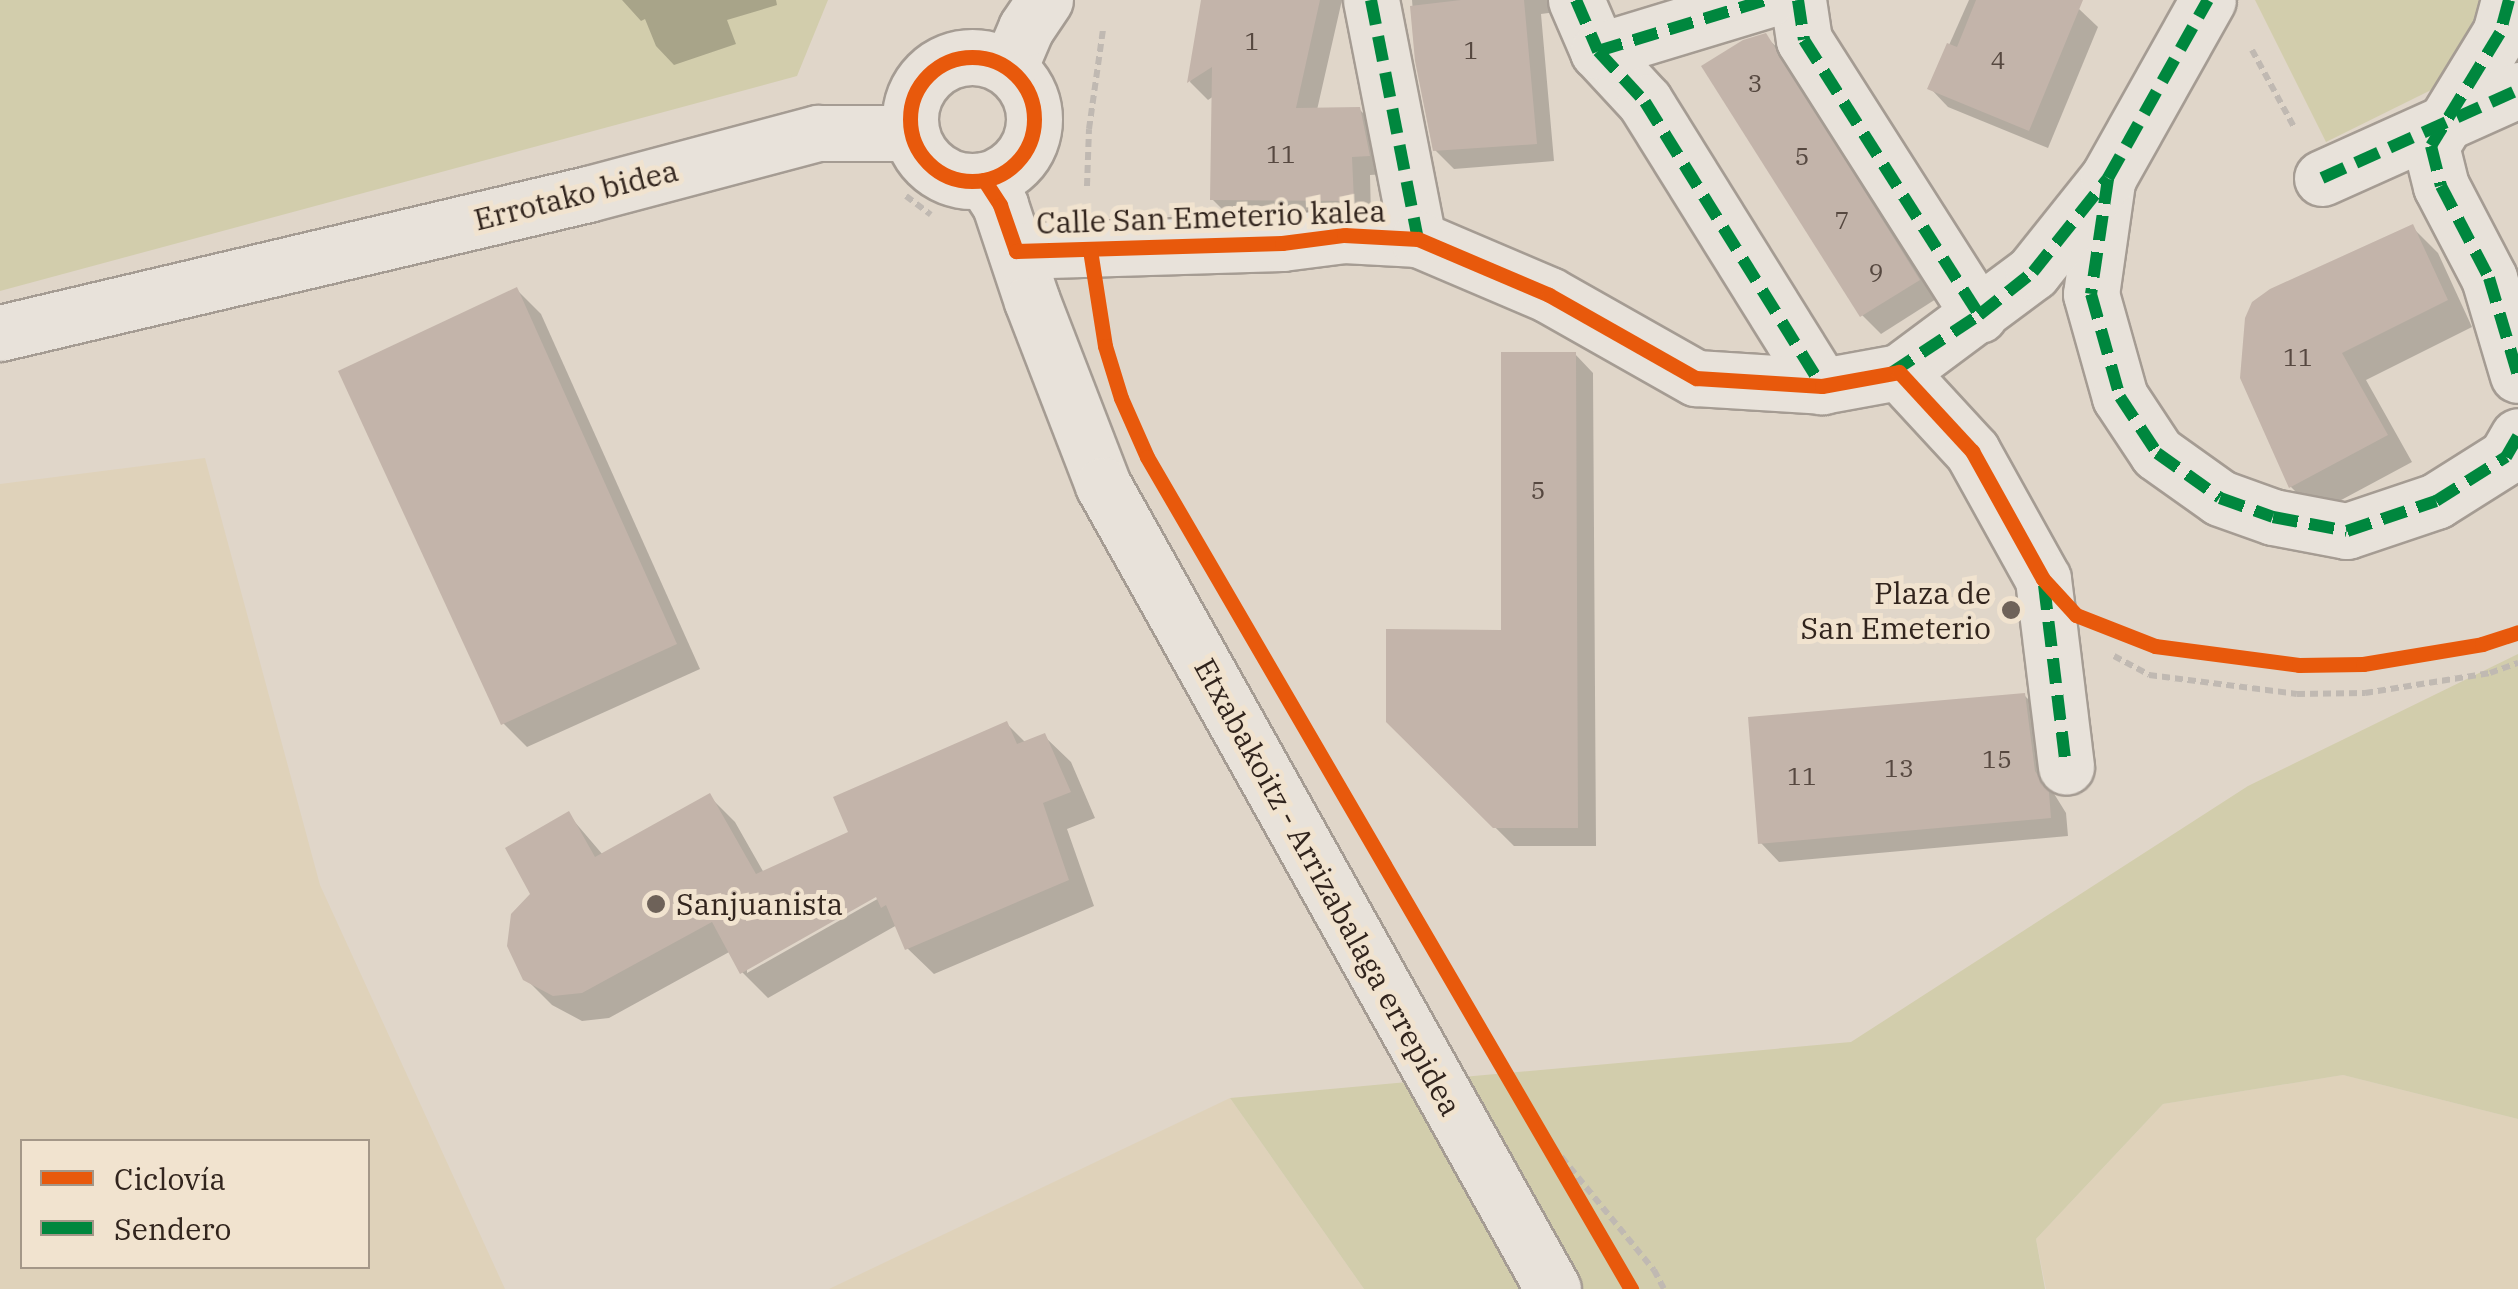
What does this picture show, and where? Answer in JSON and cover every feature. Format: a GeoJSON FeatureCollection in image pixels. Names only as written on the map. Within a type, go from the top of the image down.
{"type":"FeatureCollection","features":[{"type":"Feature","properties":{"kind":"street"},"geometry":{"type":"LineString","coordinates":[[1009,68],[1026,28],[1046,0]]}},
{"type":"Feature","properties":{"kind":"street","name":"Calle San Emeterio kalea"},"geometry":{"type":"LineString","coordinates":[[1372,0],[1418,239]]}},
{"type":"Feature","properties":{"kind":"street"},"geometry":{"type":"LineString","coordinates":[[1576,0],[1598,51],[1646,102],[1822,386]]}},
{"type":"Feature","properties":{"kind":"street"},"geometry":{"type":"LineString","coordinates":[[1598,51],[1766,0]]}},
{"type":"Feature","properties":{"kind":"street"},"geometry":{"type":"LineString","coordinates":[[1798,0],[1804,40],[1979,316]]}},
{"type":"Feature","properties":{"kind":"street"},"geometry":{"type":"LineString","coordinates":[[2509,0],[2500,33],[2443,120],[2431,146],[2441,186],[2489,278],[2518,375]]}},
{"type":"Feature","properties":{"kind":"street","name":"Calle San Emeterio kalea"},"geometry":{"type":"LineString","coordinates":[[1016,251],[1282,244],[1344,235],[1418,239],[1549,294],[1696,378],[1822,386],[1899,372],[2033,272],[2226,18]]}},
{"type":"Feature","properties":{"kind":"street"},"geometry":{"type":"LineString","coordinates":[[963,57],[985,58],[1009,68],[1023,82],[1034,105],[1034,127],[1023,154],[1008,170],[984,180],[956,180],[929,165],[910,133],[912,99],[924,78],[941,64],[963,57]]}},
{"type":"Feature","properties":{"kind":"street"},"geometry":{"type":"LineString","coordinates":[[2312,159],[2443,120],[2518,90]]}},
{"type":"Feature","properties":{"kind":"street","name":"Errotako bidea"},"geometry":{"type":"LineString","coordinates":[[0,333],[588,194],[818,133],[910,133]]}},
{"type":"Feature","properties":{"kind":"street"},"geometry":{"type":"LineString","coordinates":[[2108,178],[2090,294],[2120,397],[2157,454],[2220,498],[2273,517],[2347,531],[2436,502],[2506,457],[2518,436]]}},
{"type":"Feature","properties":{"kind":"street","name":"Etxabakoitz - Arrizabalaga errepidea"},"geometry":{"type":"LineString","coordinates":[[984,180],[1000,205],[1103,485],[1554,1289]]}},
{"type":"Feature","properties":{"kind":"street"},"geometry":{"type":"LineString","coordinates":[[1899,372],[1972,450],[2043,579],[2066,767]]}},
{"type":"Feature","properties":{"kind":"path"},"geometry":{"type":"LineString","coordinates":[[1090,250],[1089,129],[1104,18]]}},
{"type":"Feature","properties":{"kind":"path"},"geometry":{"type":"LineString","coordinates":[[2226,18],[2312,159]]}},
{"type":"Feature","properties":{"kind":"path"},"geometry":{"type":"LineString","coordinates":[[889,188],[944,226]]}},
{"type":"Feature","properties":{"kind":"path"},"geometry":{"type":"LineString","coordinates":[[2100,649],[2149,675],[2297,694],[2365,694],[2518,664]]}},
{"type":"Feature","properties":{"kind":"path"},"geometry":{"type":"LineString","coordinates":[[1548,1142],[1594,1224]]}},
{"type":"Feature","properties":{"kind":"path"},"geometry":{"type":"LineString","coordinates":[[1548,1142],[1654,1270],[1664,1289]]}},
{"type":"Feature","properties":{"kind":"shaded area"},"geometry":{"type":"Polygon","coordinates":[[[0,0],[828,0],[797,76],[0,291],[0,0]]]}},
{"type":"Feature","properties":{"kind":"shaded area"},"geometry":{"type":"Polygon","coordinates":[[[2255,0],[2518,0],[2518,47],[2326,142],[2255,0]]]}},
{"type":"Feature","properties":{"kind":"shaded area"},"geometry":{"type":"Polygon","coordinates":[[[205,458],[320,885],[505,1289],[0,1289],[0,484],[205,458]]]}},
{"type":"Feature","properties":{"kind":"shaded area"},"geometry":{"type":"Polygon","coordinates":[[[2518,654],[2518,1119],[2343,1075],[2163,1104],[2036,1239],[2045,1289],[1364,1289],[1230,1098],[1851,1042],[2248,786],[2518,654]]]}},
{"type":"Feature","properties":{"kind":"shaded area"},"geometry":{"type":"Polygon","coordinates":[[[2343,1075],[2518,1119],[2518,1289],[2046,1289],[2036,1239],[2163,1104],[2343,1075]]]}},
{"type":"Feature","properties":{"kind":"shaded area"},"geometry":{"type":"Polygon","coordinates":[[[1230,1098],[1364,1289],[829,1289],[1230,1098]]]}},
{"type":"Feature","properties":{"kind":"building"},"geometry":{"type":"Polygon","coordinates":[[[1201,0],[1320,0],[1296,108],[1360,107],[1370,156],[1352,157],[1354,201],[1210,200],[1212,67],[1187,83],[1201,0]]]}},
{"type":"Feature","properties":{"kind":"building"},"geometry":{"type":"Polygon","coordinates":[[[1461,0],[1524,0],[1537,144],[1433,151],[1415,61],[1410,6],[1461,0]]]}},
{"type":"Feature","properties":{"kind":"building"},"geometry":{"type":"Polygon","coordinates":[[[1976,0],[2083,0],[2029,131],[1927,89],[1947,43],[1957,47],[1976,0]]]}},
{"type":"Feature","properties":{"kind":"building"},"geometry":{"type":"Polygon","coordinates":[[[1766,33],[1920,280],[1860,317],[1701,66],[1743,40],[1766,33]]]}},
{"type":"Feature","properties":{"kind":"building"},"geometry":{"type":"Polygon","coordinates":[[[2413,224],[2448,300],[2342,353],[2388,435],[2289,488],[2240,378],[2245,318],[2252,302],[2270,289],[2413,224]]]}},
{"type":"Feature","properties":{"kind":"building"},"geometry":{"type":"Polygon","coordinates":[[[517,287],[677,644],[501,725],[338,371],[517,287]]]}},
{"type":"Feature","properties":{"kind":"building"},"geometry":{"type":"Polygon","coordinates":[[[1501,352],[1576,352],[1578,828],[1493,828],[1386,722],[1386,629],[1501,630],[1501,352]]]}},
{"type":"Feature","properties":{"kind":"building"},"geometry":{"type":"Polygon","coordinates":[[[2025,693],[2035,771],[2049,792],[2051,818],[1758,844],[1748,717],[2025,693]]]}},
{"type":"Feature","properties":{"kind":"building"},"geometry":{"type":"Polygon","coordinates":[[[1007,721],[1017,744],[1045,733],[1071,792],[1043,803],[1069,880],[905,950],[886,905],[881,908],[876,897],[740,974],[712,922],[582,993],[553,996],[523,980],[507,946],[511,914],[530,894],[505,848],[569,811],[595,857],[710,793],[756,874],[848,832],[833,797],[1007,721]]]}},
{"type":"Feature","properties":{"kind":"marked path"},"geometry":{"type":"LineString","coordinates":[[1371,0],[1418,239]]}},
{"type":"Feature","properties":{"kind":"marked path"},"geometry":{"type":"LineString","coordinates":[[1576,0],[1598,51],[1645,102],[1822,386]]}},
{"type":"Feature","properties":{"kind":"marked path"},"geometry":{"type":"LineString","coordinates":[[1598,51],[1766,0]]}},
{"type":"Feature","properties":{"kind":"marked path"},"geometry":{"type":"LineString","coordinates":[[1798,0],[1804,40],[1979,315]]}},
{"type":"Feature","properties":{"kind":"marked path"},"geometry":{"type":"LineString","coordinates":[[1891,373],[1979,315],[2033,272],[2108,178],[2208,0]]}},
{"type":"Feature","properties":{"kind":"marked path"},"geometry":{"type":"LineString","coordinates":[[2509,0],[2500,33],[2431,146],[2441,186],[2489,278],[2518,375]]}},
{"type":"Feature","properties":{"kind":"marked path"},"geometry":{"type":"LineString","coordinates":[[2322,178],[2518,90]]}},
{"type":"Feature","properties":{"kind":"marked path"},"geometry":{"type":"LineString","coordinates":[[2108,179],[2091,294],[2120,397],[2157,453],[2220,498],[2273,517],[2347,531],[2436,501],[2506,457],[2518,436]]}},
{"type":"Feature","properties":{"kind":"marked path"},"geometry":{"type":"LineString","coordinates":[[2044,585],[2066,767]]}},
{"type":"Feature","properties":{"kind":"cycle path"},"geometry":{"type":"LineString","coordinates":[[972,57],[996,62],[1016,75],[1029,95],[1034,119],[1029,143],[1016,163],[996,176],[972,181],[948,176],[928,163],[915,143],[910,119],[915,95],[928,75],[948,62],[972,57]]}},
{"type":"Feature","properties":{"kind":"cycle path"},"geometry":{"type":"LineString","coordinates":[[984,180],[1000,205],[1016,251],[1282,243],[1344,235],[1418,239],[1549,295],[1696,378],[1822,386],[1899,372],[1972,451],[2043,579],[2076,615],[2155,646],[2299,665],[2363,664],[2482,644],[2518,632]]}},
{"type":"Feature","properties":{"kind":"cycle path"},"geometry":{"type":"LineString","coordinates":[[1090,250],[1105,346],[1121,398],[1147,457],[1631,1289]]}},
{"type":"Feature","properties":{"kind":"place","name":"Plaza de San Emeterio"},"geometry":{"type":"Point","coordinates":[2011,610]}},
{"type":"Feature","properties":{"kind":"place","name":"Sanjuanista"},"geometry":{"type":"Point","coordinates":[656,904]}}]}
